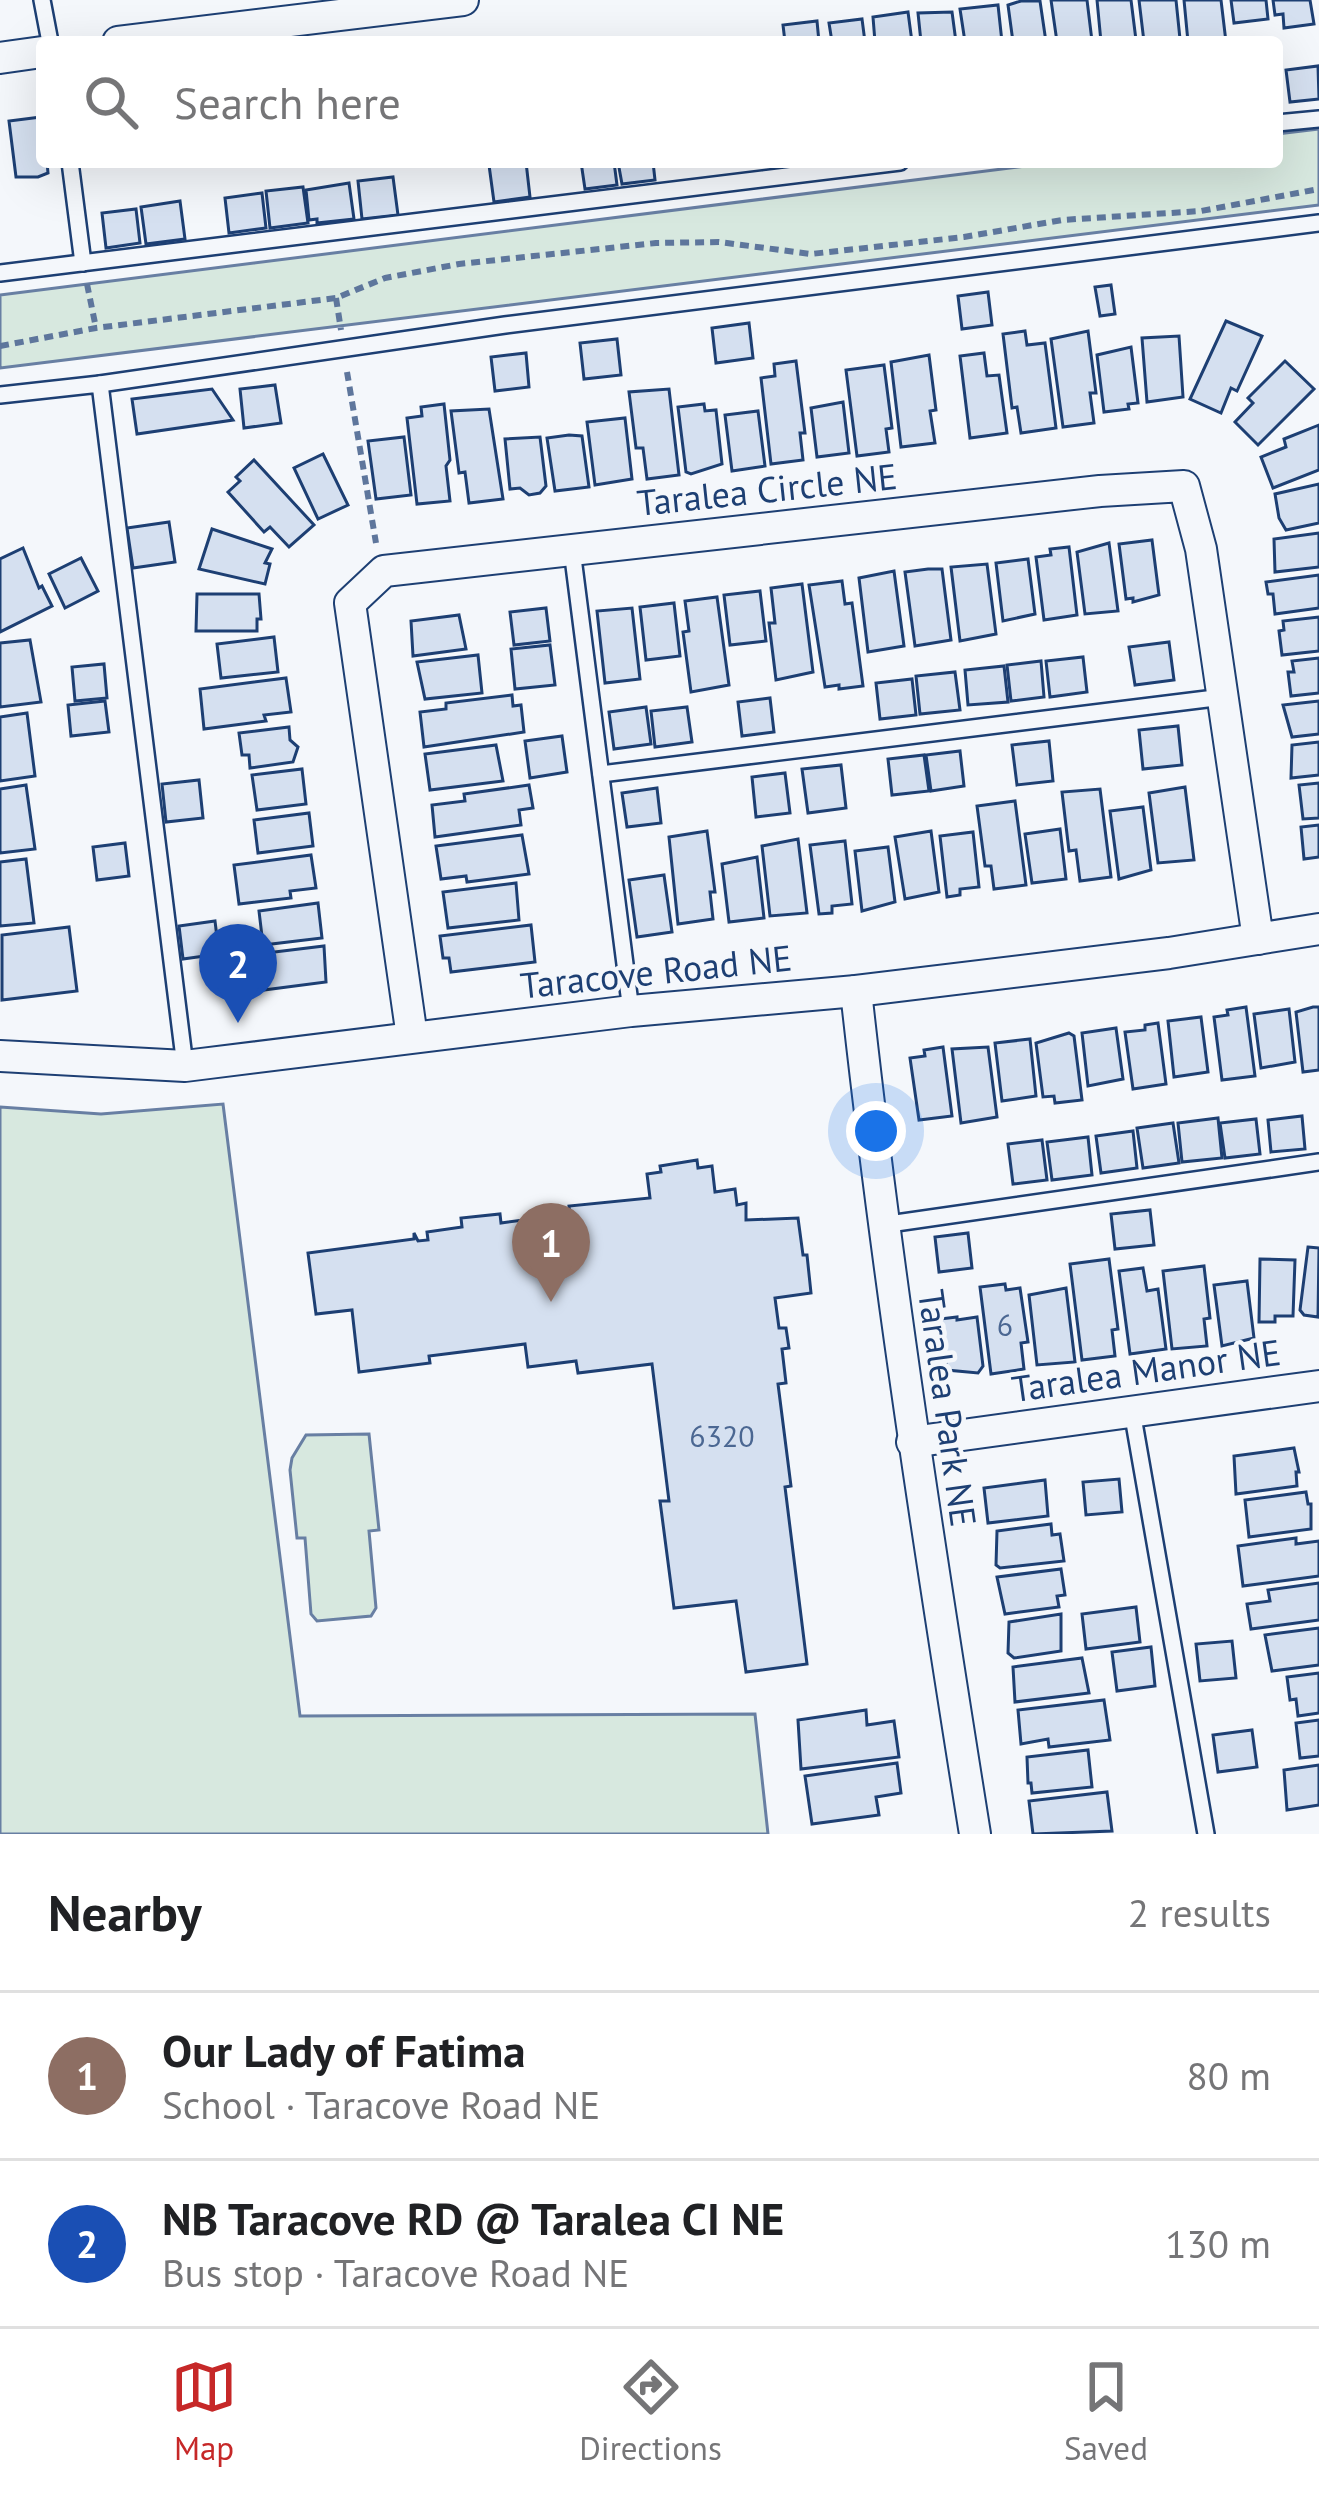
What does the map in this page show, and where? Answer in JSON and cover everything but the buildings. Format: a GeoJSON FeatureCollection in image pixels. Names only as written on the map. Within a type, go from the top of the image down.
{"type":"FeatureCollection","features":[{"type":"Feature","properties":{"kind":"street"},"geometry":{"type":"LineString","coordinates":[[148,36],[267,12],[463,0]]}},
{"type":"Feature","properties":{"kind":"street"},"geometry":{"type":"LineString","coordinates":[[0,58],[36,53]]}},
{"type":"Feature","properties":{"kind":"street","name":"Taralea Circle NE"},"geometry":{"type":"LineString","coordinates":[[384,572],[1077,493],[1184,486],[1201,549],[1258,939]]}},
{"type":"Feature","properties":{"kind":"street"},"geometry":{"type":"LineString","coordinates":[[384,572],[350,603],[412,1037]]}},
{"type":"Feature","properties":{"kind":"street","name":"Taracove Road NE"},"geometry":{"type":"LineString","coordinates":[[0,1056],[185,1066],[631,1010],[856,991],[1319,929]]}},
{"type":"Feature","properties":{"kind":"street","name":"Taralea Park NE"},"geometry":{"type":"LineString","coordinates":[[856,991],[882,1225],[975,1834]]}},
{"type":"Feature","properties":{"kind":"street","name":"Taralea Manor NE"},"geometry":{"type":"LineString","coordinates":[[913,1442],[1319,1386]]}},
{"type":"Feature","properties":{"kind":"lane"},"geometry":{"type":"LineString","coordinates":[[42,0],[49,36]]}},
{"type":"Feature","properties":{"kind":"lane"},"geometry":{"type":"LineString","coordinates":[[1283,122],[1319,119]]}},
{"type":"Feature","properties":{"kind":"lane"},"geometry":{"type":"LineString","coordinates":[[71,168],[83,263]]}},
{"type":"Feature","properties":{"kind":"lane"},"geometry":{"type":"LineString","coordinates":[[0,273],[851,168]]}},
{"type":"Feature","properties":{"kind":"lane"},"geometry":{"type":"LineString","coordinates":[[0,394],[1319,223]]}},
{"type":"Feature","properties":{"kind":"lane"},"geometry":{"type":"LineString","coordinates":[[100,384],[185,1066]]}},
{"type":"Feature","properties":{"kind":"lane"},"geometry":{"type":"LineString","coordinates":[[572,550],[631,1010]]}},
{"type":"Feature","properties":{"kind":"lane"},"geometry":{"type":"LineString","coordinates":[[601,774],[1223,697]]}},
{"type":"Feature","properties":{"kind":"lane"},"geometry":{"type":"LineString","coordinates":[[882,1225],[1319,1162]]}},
{"type":"Feature","properties":{"kind":"lane"},"geometry":{"type":"LineString","coordinates":[[1132,1409],[1206,1834]]}},
{"type":"Feature","properties":{"kind":"path"},"geometry":{"type":"LineString","coordinates":[[0,346],[96,328],[336,298],[385,278],[460,264],[656,242],[719,242],[811,254],[964,237],[1062,220],[1201,211],[1319,189]]}},
{"type":"Feature","properties":{"kind":"path"},"geometry":{"type":"LineString","coordinates":[[83,263],[96,328]]}},
{"type":"Feature","properties":{"kind":"path"},"geometry":{"type":"LineString","coordinates":[[336,298],[384,572]]}},
{"type":"Feature","properties":{"kind":"shaded area"},"geometry":{"type":"Polygon","coordinates":[[[1319,129],[1319,205],[0,368],[0,295],[1009,168],[1283,168],[1283,133],[1319,129]]]}},
{"type":"Feature","properties":{"kind":"shaded area"},"geometry":{"type":"Polygon","coordinates":[[[223,1104],[300,1716],[755,1714],[768,1834],[0,1834],[0,1107],[101,1114],[223,1104]]]}},
{"type":"Feature","properties":{"kind":"shaded area"},"geometry":{"type":"Polygon","coordinates":[[[369,1434],[379,1530],[369,1531],[376,1608],[371,1616],[317,1621],[311,1614],[305,1538],[297,1538],[292,1458],[306,1435],[369,1434]]]}},
{"type":"Feature","properties":{"kind":"place","name":"NB Taracove RD @ Taralea CI NE"},"geometry":{"type":"Point","coordinates":[238,1023]}},
{"type":"Feature","properties":{"kind":"place","name":"Our Lady of Fatima"},"geometry":{"type":"Point","coordinates":[551,1302]}}]}
